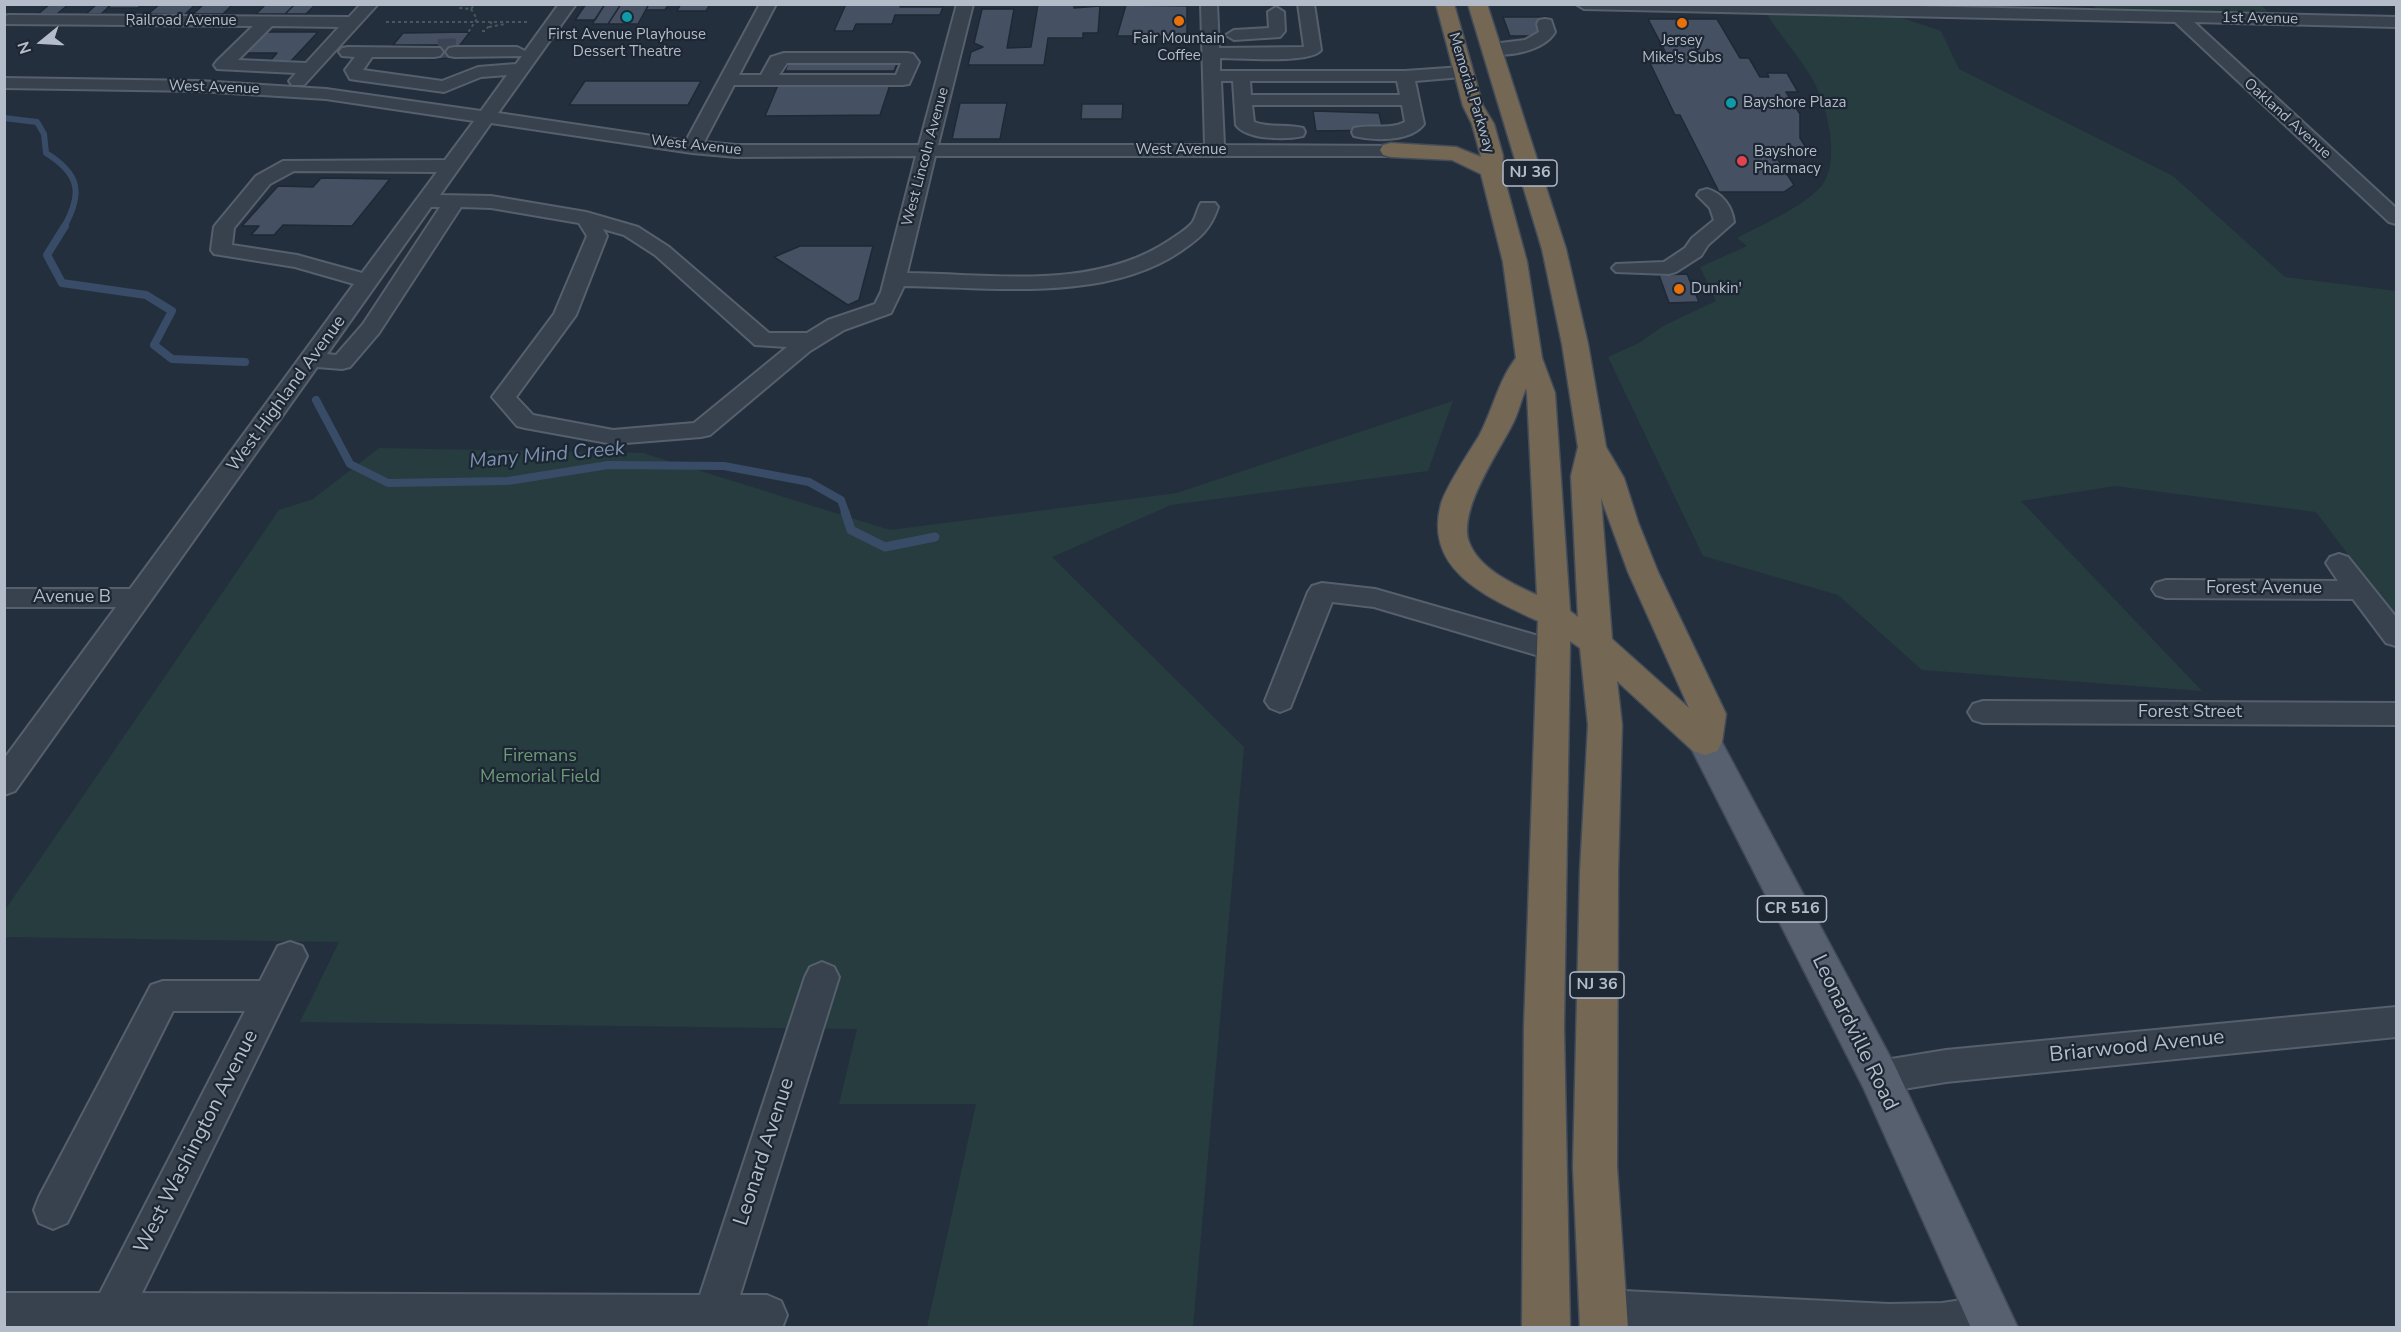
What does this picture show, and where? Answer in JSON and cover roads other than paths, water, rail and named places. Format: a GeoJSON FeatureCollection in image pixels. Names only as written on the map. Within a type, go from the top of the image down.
{"type":"FeatureCollection","features":[{"type":"Feature","properties":{"kind":"highway","name":"Memorial Parkway"},"geometry":{"type":"LineString","coordinates":[[1445,4],[1462,72],[1473,106],[1483,124],[1492,156],[1491,170],[1515,262],[1529,358]]}},
{"type":"Feature","properties":{"kind":"highway","name":"Memorial Parkway"},"geometry":{"type":"LineString","coordinates":[[1477,4],[1554,249],[1575,344],[1592,447]]}},
{"type":"Feature","properties":{"kind":"highway"},"geometry":{"type":"LineString","coordinates":[[1391,150],[1434,142],[1457,132],[1473,106]]}},
{"type":"Feature","properties":{"kind":"highway"},"geometry":{"type":"LineString","coordinates":[[1391,150],[1456,154],[1491,170]]}},
{"type":"Feature","properties":{"kind":"highway"},"geometry":{"type":"LineString","coordinates":[[1529,358],[1516,374],[1499,424],[1456,504],[1453,540],[1463,559],[1479,576],[1507,594],[1554,633],[1596,643],[1705,742]]}},
{"type":"Feature","properties":{"kind":"highway","name":"NJ 36"},"geometry":{"type":"LineString","coordinates":[[1529,358],[1541,393],[1554,633],[1544,1027],[1546,1328]]}},
{"type":"Feature","properties":{"kind":"highway"},"geometry":{"type":"LineString","coordinates":[[1592,447],[1610,478],[1623,522],[1643,572],[1709,714],[1705,742]]}},
{"type":"Feature","properties":{"kind":"highway","name":"NJ 36"},"geometry":{"type":"LineString","coordinates":[[1592,447],[1585,476],[1596,643],[1605,725],[1599,872],[1595,1167],[1603,1319]]}},
{"type":"Feature","properties":{"kind":"main road","name":"Leonardville Road"},"geometry":{"type":"LineString","coordinates":[[1705,742],[1879,1077],[1992,1322]]}},
{"type":"Feature","properties":{"kind":"street"},"geometry":{"type":"LineString","coordinates":[[7,22],[31,4]]}},
{"type":"Feature","properties":{"kind":"street"},"geometry":{"type":"LineString","coordinates":[[288,91],[370,4]]}},
{"type":"Feature","properties":{"kind":"street","name":"West Highland Avenue"},"geometry":{"type":"LineString","coordinates":[[4,783],[568,4]]}},
{"type":"Feature","properties":{"kind":"street"},"geometry":{"type":"LineString","coordinates":[[692,147],[768,4]]}},
{"type":"Feature","properties":{"kind":"street","name":"West Lincoln Avenue"},"geometry":{"type":"LineString","coordinates":[[811,340],[836,325],[884,308],[892,292],[927,151],[925,79],[965,4]]}},
{"type":"Feature","properties":{"kind":"street"},"geometry":{"type":"LineString","coordinates":[[1209,4],[1215,150]]}},
{"type":"Feature","properties":{"kind":"street"},"geometry":{"type":"LineString","coordinates":[[1211,44],[1303,53],[1313,50],[1306,4]]}},
{"type":"Feature","properties":{"kind":"street","name":"1st Avenue"},"geometry":{"type":"LineString","coordinates":[[1584,4],[2397,22]]}},
{"type":"Feature","properties":{"kind":"street"},"geometry":{"type":"LineString","coordinates":[[2264,4],[2282,20]]}},
{"type":"Feature","properties":{"kind":"street"},"geometry":{"type":"LineString","coordinates":[[1211,44],[1274,33],[1277,31],[1276,12]]}},
{"type":"Feature","properties":{"kind":"street"},"geometry":{"type":"LineString","coordinates":[[1492,49],[1543,39],[1547,32],[1543,17]]}},
{"type":"Feature","properties":{"kind":"street","name":"Oakland Avenue"},"geometry":{"type":"LineString","coordinates":[[2180,18],[2397,218]]}},
{"type":"Feature","properties":{"kind":"street"},"geometry":{"type":"LineString","coordinates":[[268,21],[223,65],[310,68]]}},
{"type":"Feature","properties":{"kind":"street","name":"Railroad Avenue"},"geometry":{"type":"LineString","coordinates":[[7,22],[353,22]]}},
{"type":"Feature","properties":{"kind":"street"},"geometry":{"type":"LineString","coordinates":[[325,52],[386,52],[392,57],[445,52],[534,51]]}},
{"type":"Feature","properties":{"kind":"street"},"geometry":{"type":"LineString","coordinates":[[367,52],[354,70],[356,75],[444,87],[478,72],[521,69]]}},
{"type":"Feature","properties":{"kind":"street"},"geometry":{"type":"LineString","coordinates":[[728,80],[767,80],[777,60],[790,58],[907,58],[925,79]]}},
{"type":"Feature","properties":{"kind":"street"},"geometry":{"type":"LineString","coordinates":[[1242,88],[1462,72]]}},
{"type":"Feature","properties":{"kind":"street"},"geometry":{"type":"LineString","coordinates":[[1242,88],[1245,125],[1264,132],[1399,132],[1415,124],[1406,76]]}},
{"type":"Feature","properties":{"kind":"street"},"geometry":{"type":"LineString","coordinates":[[1212,81],[1242,88],[1411,100]]}},
{"type":"Feature","properties":{"kind":"street","name":"West Avenue"},"geometry":{"type":"LineString","coordinates":[[4,83],[199,86],[288,91],[361,98],[692,147],[736,151],[1391,150]]}},
{"type":"Feature","properties":{"kind":"street"},"geometry":{"type":"LineString","coordinates":[[369,281],[297,261],[221,250],[224,226],[263,180],[290,165],[452,166]]}},
{"type":"Feature","properties":{"kind":"street"},"geometry":{"type":"LineString","coordinates":[[1623,268],[1669,268],[1694,252],[1699,242],[1724,222],[1716,200],[1707,195]]}},
{"type":"Feature","properties":{"kind":"street"},"geometry":{"type":"LineString","coordinates":[[312,360],[342,362],[371,328],[446,213],[457,200]]}},
{"type":"Feature","properties":{"kind":"street"},"geometry":{"type":"LineString","coordinates":[[426,201],[491,202],[586,218],[631,231],[662,251],[763,340],[811,340]]}},
{"type":"Feature","properties":{"kind":"street"},"geometry":{"type":"LineString","coordinates":[[896,279],[1046,281],[1136,268],[1170,253],[1202,224],[1208,207]]}},
{"type":"Feature","properties":{"kind":"street"},"geometry":{"type":"LineString","coordinates":[[586,218],[597,236],[565,315],[504,397],[525,421],[613,437],[701,430],[811,340]]}},
{"type":"Feature","properties":{"kind":"street"},"geometry":{"type":"LineString","coordinates":[[2339,563],[2397,636]]}},
{"type":"Feature","properties":{"kind":"street","name":"Forest Avenue"},"geometry":{"type":"LineString","coordinates":[[2166,589],[2362,590]]}},
{"type":"Feature","properties":{"kind":"street"},"geometry":{"type":"LineString","coordinates":[[1280,701],[1322,592],[1375,598],[1554,633]]}},
{"type":"Feature","properties":{"kind":"street","name":"Avenue B"},"geometry":{"type":"LineString","coordinates":[[4,598],[140,598]]}},
{"type":"Feature","properties":{"kind":"street","name":"Forest Street"},"geometry":{"type":"LineString","coordinates":[[1983,712],[2397,714]]}},
{"type":"Feature","properties":{"kind":"street","name":"West Washington Avenue"},"geometry":{"type":"LineString","coordinates":[[107,1320],[290,956]]}},
{"type":"Feature","properties":{"kind":"street","name":"Leonard Avenue"},"geometry":{"type":"LineString","coordinates":[[711,1321],[822,977]]}},
{"type":"Feature","properties":{"kind":"street"},"geometry":{"type":"LineString","coordinates":[[53,1210],[163,996],[270,996]]}},
{"type":"Feature","properties":{"kind":"street","name":"Briarwood Avenue"},"geometry":{"type":"LineString","coordinates":[[1879,1077],[1946,1066],[2397,1022]]}},
{"type":"Feature","properties":{"kind":"street"},"geometry":{"type":"LineString","coordinates":[[4,1313],[107,1320],[711,1321],[767,1315]]}},
{"type":"Feature","properties":{"kind":"street"},"geometry":{"type":"LineString","coordinates":[[1603,1319],[1889,1324],[1992,1322]]}},
{"type":"Feature","properties":{"kind":"waterway","name":"Many Mind Creek"},"geometry":{"type":"LineString","coordinates":[[4,118],[37,122],[44,134],[46,153],[66,169],[72,177],[76,194],[64,227]]}},
{"type":"Feature","properties":{"kind":"waterway","name":"Many Mind Creek"},"geometry":{"type":"LineString","coordinates":[[65,226],[47,255],[62,283],[146,295],[172,311],[154,345],[172,359],[245,362]]}},
{"type":"Feature","properties":{"kind":"waterway","name":"Many Mind Creek"},"geometry":{"type":"LineString","coordinates":[[316,400],[350,464],[388,483],[508,481],[608,465],[724,466],[809,482],[841,500],[846,514]]}},
{"type":"Feature","properties":{"kind":"waterway","name":"Many Mind Creek"},"geometry":{"type":"LineString","coordinates":[[845,512],[851,530],[885,547],[935,537]]}},
{"type":"Feature","properties":{"kind":"tunnel"},"geometry":{"type":"LineString","coordinates":[[438,48],[459,47]]}},
{"type":"Feature","properties":{"kind":"place","name":"First Avenue Playhouse Dessert Theatre"},"geometry":{"type":"Point","coordinates":[627,17]}},
{"type":"Feature","properties":{"kind":"place","name":"Fair Mountain Coffee"},"geometry":{"type":"Point","coordinates":[1179,21]}},
{"type":"Feature","properties":{"kind":"place","name":"Jersey Mike's Subs"},"geometry":{"type":"Point","coordinates":[1682,23]}},
{"type":"Feature","properties":{"kind":"place","name":"Bayshore Plaza"},"geometry":{"type":"Point","coordinates":[1731,103]}},
{"type":"Feature","properties":{"kind":"place","name":"Bayshore Pharmacy"},"geometry":{"type":"Point","coordinates":[1742,161]}},
{"type":"Feature","properties":{"kind":"place","name":"Dunkin'"},"geometry":{"type":"Point","coordinates":[1679,289]}},
{"type":"Feature","properties":{"kind":"park label","name":"Firemans Memorial Field"},"geometry":{"type":"Point","coordinates":[540,768]}}]}
